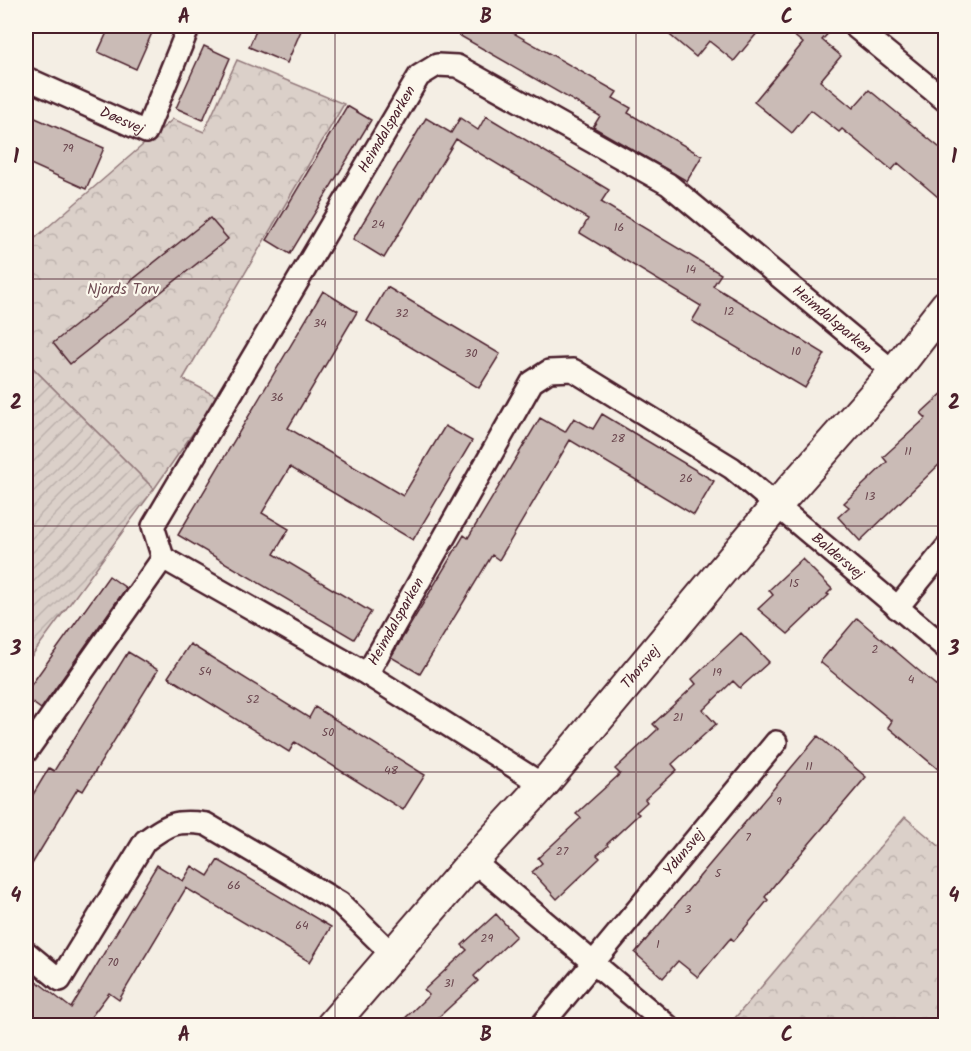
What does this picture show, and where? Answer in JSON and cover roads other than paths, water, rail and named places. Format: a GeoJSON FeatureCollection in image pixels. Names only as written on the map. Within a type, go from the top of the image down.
{"type":"FeatureCollection","features":[{"type":"Feature","properties":{"kind":"street","name":"Døesvej"},"geometry":{"type":"LineString","coordinates":[[26,78],[146,132],[189,26]]}},
{"type":"Feature","properties":{"kind":"street"},"geometry":{"type":"LineString","coordinates":[[854,26],[945,100]]}},
{"type":"Feature","properties":{"kind":"street","name":"Heimdalsparken"},"geometry":{"type":"LineString","coordinates":[[543,785],[367,674],[164,558],[153,525],[419,76],[437,65],[457,66],[668,184],[894,372]]}},
{"type":"Feature","properties":{"kind":"street","name":"Thorsvej"},"geometry":{"type":"LineString","coordinates":[[331,1026],[473,861],[543,785],[776,506],[894,372],[945,304]]}},
{"type":"Feature","properties":{"kind":"street","name":"Heimdalsparken"},"geometry":{"type":"LineString","coordinates":[[367,674],[532,382],[549,371],[573,370],[732,468],[776,506]]}},
{"type":"Feature","properties":{"kind":"street","name":"Baldersvej"},"geometry":{"type":"LineString","coordinates":[[776,506],[945,648]]}},
{"type":"Feature","properties":{"kind":"street"},"geometry":{"type":"LineString","coordinates":[[897,608],[945,548]]}},
{"type":"Feature","properties":{"kind":"street"},"geometry":{"type":"LineString","coordinates":[[26,752],[164,558]]}},
{"type":"Feature","properties":{"kind":"street","name":"Ydunsvej"},"geometry":{"type":"LineString","coordinates":[[541,1026],[776,741]]}},
{"type":"Feature","properties":{"kind":"street"},"geometry":{"type":"LineString","coordinates":[[26,952],[60,980],[145,841],[166,825],[187,821],[206,824],[340,903],[392,954]]}},
{"type":"Feature","properties":{"kind":"street"},"geometry":{"type":"LineString","coordinates":[[473,861],[668,1026]]}},
{"type":"Feature","properties":{"kind":"park label","name":"Njords Torv"},"geometry":{"type":"Point","coordinates":[123,290]}}]}
